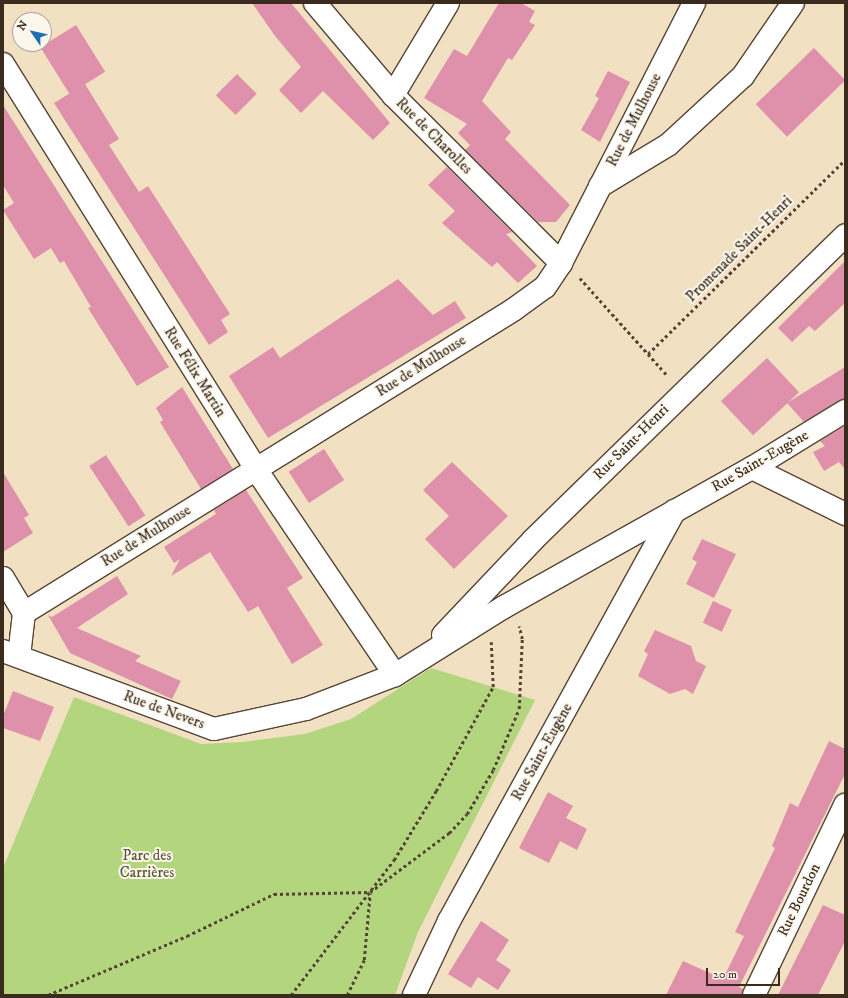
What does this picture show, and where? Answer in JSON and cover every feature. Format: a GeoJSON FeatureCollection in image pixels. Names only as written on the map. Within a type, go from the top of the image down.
{"type":"FeatureCollection","features":[{"type":"Feature","properties":{"kind":"street","name":"Rue de Charolles"},"geometry":{"type":"LineString","coordinates":[[315,3],[393,95],[562,261]]}},
{"type":"Feature","properties":{"kind":"street"},"geometry":{"type":"LineString","coordinates":[[393,95],[448,3]]}},
{"type":"Feature","properties":{"kind":"street","name":"Rue de Mulhouse"},"geometry":{"type":"LineString","coordinates":[[24,613],[255,468],[513,310],[545,287],[562,261],[694,3]]}},
{"type":"Feature","properties":{"kind":"street"},"geometry":{"type":"LineString","coordinates":[[600,186],[668,145],[743,76],[793,3]]}},
{"type":"Feature","properties":{"kind":"street","name":"Rue Félix Martin"},"geometry":{"type":"LineString","coordinates":[[3,64],[255,468],[395,675]]}},
{"type":"Feature","properties":{"kind":"street","name":"Rue Saint-Henri"},"geometry":{"type":"LineString","coordinates":[[424,656],[533,540],[682,392],[845,235]]}},
{"type":"Feature","properties":{"kind":"street","name":"Rue Saint-Eugène"},"geometry":{"type":"LineString","coordinates":[[395,675],[513,602],[674,510],[752,468],[845,411]]}},
{"type":"Feature","properties":{"kind":"street"},"geometry":{"type":"LineString","coordinates":[[752,468],[845,514]]}},
{"type":"Feature","properties":{"kind":"street","name":"Rue Saint-Eugène"},"geometry":{"type":"LineString","coordinates":[[414,995],[449,921],[674,510]]}},
{"type":"Feature","properties":{"kind":"street"},"geometry":{"type":"LineString","coordinates":[[3,578],[24,613],[11,654]]}},
{"type":"Feature","properties":{"kind":"street","name":"Rue de Nevers"},"geometry":{"type":"LineString","coordinates":[[11,654],[214,729],[306,709],[395,675]]}},
{"type":"Feature","properties":{"kind":"street","name":"Rue Bourdon"},"geometry":{"type":"LineString","coordinates":[[754,995],[845,805]]}},
{"type":"Feature","properties":{"kind":"path","name":"Promenade Saint-Henri"},"geometry":{"type":"LineString","coordinates":[[648,354],[845,160]]}},
{"type":"Feature","properties":{"kind":"path"},"geometry":{"type":"LineString","coordinates":[[562,261],[682,392]]}},
{"type":"Feature","properties":{"kind":"path"},"geometry":{"type":"LineString","coordinates":[[48,995],[187,936],[274,894],[370,892],[449,833],[467,814],[492,770],[519,709],[521,695],[522,639],[513,602]]}},
{"type":"Feature","properties":{"kind":"path"},"geometry":{"type":"LineString","coordinates":[[291,995],[394,860],[432,797],[492,686],[490,634],[482,621]]}},
{"type":"Feature","properties":{"kind":"path"},"geometry":{"type":"LineString","coordinates":[[347,995],[364,960],[370,892]]}},
{"type":"Feature","properties":{"kind":"green space","name":"Parc des Carrières"},"geometry":{"type":"Polygon","coordinates":[[[431,668],[535,700],[418,932],[395,995],[3,995],[3,868],[74,697],[201,744],[243,742],[305,734],[351,719],[431,668]]]}},
{"type":"Feature","properties":{"kind":"building"},"geometry":{"type":"Polygon","coordinates":[[[252,3],[291,3],[390,123],[373,140],[323,91],[301,113],[279,90],[301,67],[275,36],[252,3]]]}},
{"type":"Feature","properties":{"kind":"building"},"geometry":{"type":"Polygon","coordinates":[[[499,3],[521,3],[535,11],[529,22],[535,25],[512,60],[508,58],[482,101],[511,132],[505,139],[570,205],[556,222],[538,222],[465,150],[470,145],[458,133],[467,124],[424,98],[454,49],[467,56],[499,3]]]}},
{"type":"Feature","properties":{"kind":"building"},"geometry":{"type":"Polygon","coordinates":[[[76,25],[105,72],[70,94],[43,52],[52,52],[52,40],[76,25]]]}},
{"type":"Feature","properties":{"kind":"building"},"geometry":{"type":"Polygon","coordinates":[[[814,48],[845,81],[787,137],[756,104],[814,48]]]}},
{"type":"Feature","properties":{"kind":"building"},"geometry":{"type":"Polygon","coordinates":[[[608,71],[630,82],[600,142],[581,130],[599,98],[595,96],[608,71]]]}},
{"type":"Feature","properties":{"kind":"building"},"geometry":{"type":"Polygon","coordinates":[[[237,74],[257,94],[236,115],[216,95],[237,74]]]}},
{"type":"Feature","properties":{"kind":"building"},"geometry":{"type":"Polygon","coordinates":[[[85,84],[119,139],[109,145],[139,192],[148,186],[230,314],[221,320],[228,332],[209,345],[54,103],[85,84]]]}},
{"type":"Feature","properties":{"kind":"building"},"geometry":{"type":"Polygon","coordinates":[[[3,105],[169,367],[137,386],[88,308],[91,307],[64,261],[60,263],[51,248],[34,259],[3,210],[14,203],[3,185],[3,105]]]}},
{"type":"Feature","properties":{"kind":"building"},"geometry":{"type":"Polygon","coordinates":[[[447,167],[512,232],[506,234],[537,266],[518,283],[497,262],[492,267],[442,223],[455,211],[428,185],[447,167]]]}},
{"type":"Feature","properties":{"kind":"building"},"geometry":{"type":"Polygon","coordinates":[[[845,261],[845,303],[815,331],[809,326],[792,342],[778,328],[845,261]]]}},
{"type":"Feature","properties":{"kind":"building"},"geometry":{"type":"Polygon","coordinates":[[[398,279],[433,315],[455,301],[466,318],[268,438],[229,376],[273,347],[280,358],[398,279]]]}},
{"type":"Feature","properties":{"kind":"building"},"geometry":{"type":"Polygon","coordinates":[[[767,358],[799,392],[753,435],[721,401],[767,358]]]}},
{"type":"Feature","properties":{"kind":"building"},"geometry":{"type":"Polygon","coordinates":[[[845,367],[845,399],[804,422],[787,403],[845,367]]]}},
{"type":"Feature","properties":{"kind":"building"},"geometry":{"type":"Polygon","coordinates":[[[182,387],[233,469],[201,489],[160,422],[163,420],[156,408],[182,387]]]}},
{"type":"Feature","properties":{"kind":"building"},"geometry":{"type":"Polygon","coordinates":[[[845,426],[845,469],[839,462],[824,471],[813,452],[825,446],[820,441],[845,426]]]}},
{"type":"Feature","properties":{"kind":"building"},"geometry":{"type":"Polygon","coordinates":[[[324,449],[344,480],[309,503],[289,472],[324,449]]]}},
{"type":"Feature","properties":{"kind":"building"},"geometry":{"type":"Polygon","coordinates":[[[106,455],[145,515],[128,526],[89,466],[106,455]]]}},
{"type":"Feature","properties":{"kind":"building"},"geometry":{"type":"Polygon","coordinates":[[[452,462],[508,516],[454,569],[425,539],[449,516],[423,490],[452,462]]]}},
{"type":"Feature","properties":{"kind":"building"},"geometry":{"type":"Polygon","coordinates":[[[3,472],[29,515],[24,518],[33,533],[3,552],[3,472]]]}},
{"type":"Feature","properties":{"kind":"building"},"geometry":{"type":"Polygon","coordinates":[[[246,490],[303,578],[287,588],[323,645],[292,664],[258,606],[248,612],[210,552],[171,576],[180,559],[174,563],[164,547],[216,514],[214,510],[246,490]]]}},
{"type":"Feature","properties":{"kind":"building"},"geometry":{"type":"Polygon","coordinates":[[[702,539],[736,554],[714,598],[686,584],[697,562],[692,559],[702,539]]]}},
{"type":"Feature","properties":{"kind":"building"},"geometry":{"type":"Polygon","coordinates":[[[117,576],[128,594],[77,628],[141,656],[135,661],[181,681],[172,699],[70,653],[48,615],[52,617],[117,576]]]}},
{"type":"Feature","properties":{"kind":"building"},"geometry":{"type":"Polygon","coordinates":[[[713,601],[732,610],[722,632],[703,623],[713,601]]]}},
{"type":"Feature","properties":{"kind":"building"},"geometry":{"type":"Polygon","coordinates":[[[655,630],[691,646],[696,661],[706,666],[693,694],[685,689],[670,694],[638,676],[648,654],[644,651],[655,630]]]}},
{"type":"Feature","properties":{"kind":"building"},"geometry":{"type":"Polygon","coordinates":[[[13,691],[54,707],[40,741],[3,728],[3,716],[13,691]]]}},
{"type":"Feature","properties":{"kind":"building"},"geometry":{"type":"Polygon","coordinates":[[[829,741],[845,749],[845,774],[739,987],[743,989],[742,995],[666,995],[683,961],[723,979],[744,936],[735,932],[775,848],[772,846],[790,803],[798,807],[829,741]]]}},
{"type":"Feature","properties":{"kind":"building"},"geometry":{"type":"Polygon","coordinates":[[[548,792],[573,806],[566,818],[587,829],[577,850],[560,841],[549,863],[519,848],[548,792]]]}},
{"type":"Feature","properties":{"kind":"building"},"geometry":{"type":"Polygon","coordinates":[[[823,905],[845,915],[845,941],[818,995],[778,995],[823,905]]]}},
{"type":"Feature","properties":{"kind":"building"},"geometry":{"type":"Polygon","coordinates":[[[481,921],[509,940],[496,960],[511,970],[498,990],[478,977],[471,988],[448,974],[481,921]]]}}]}
